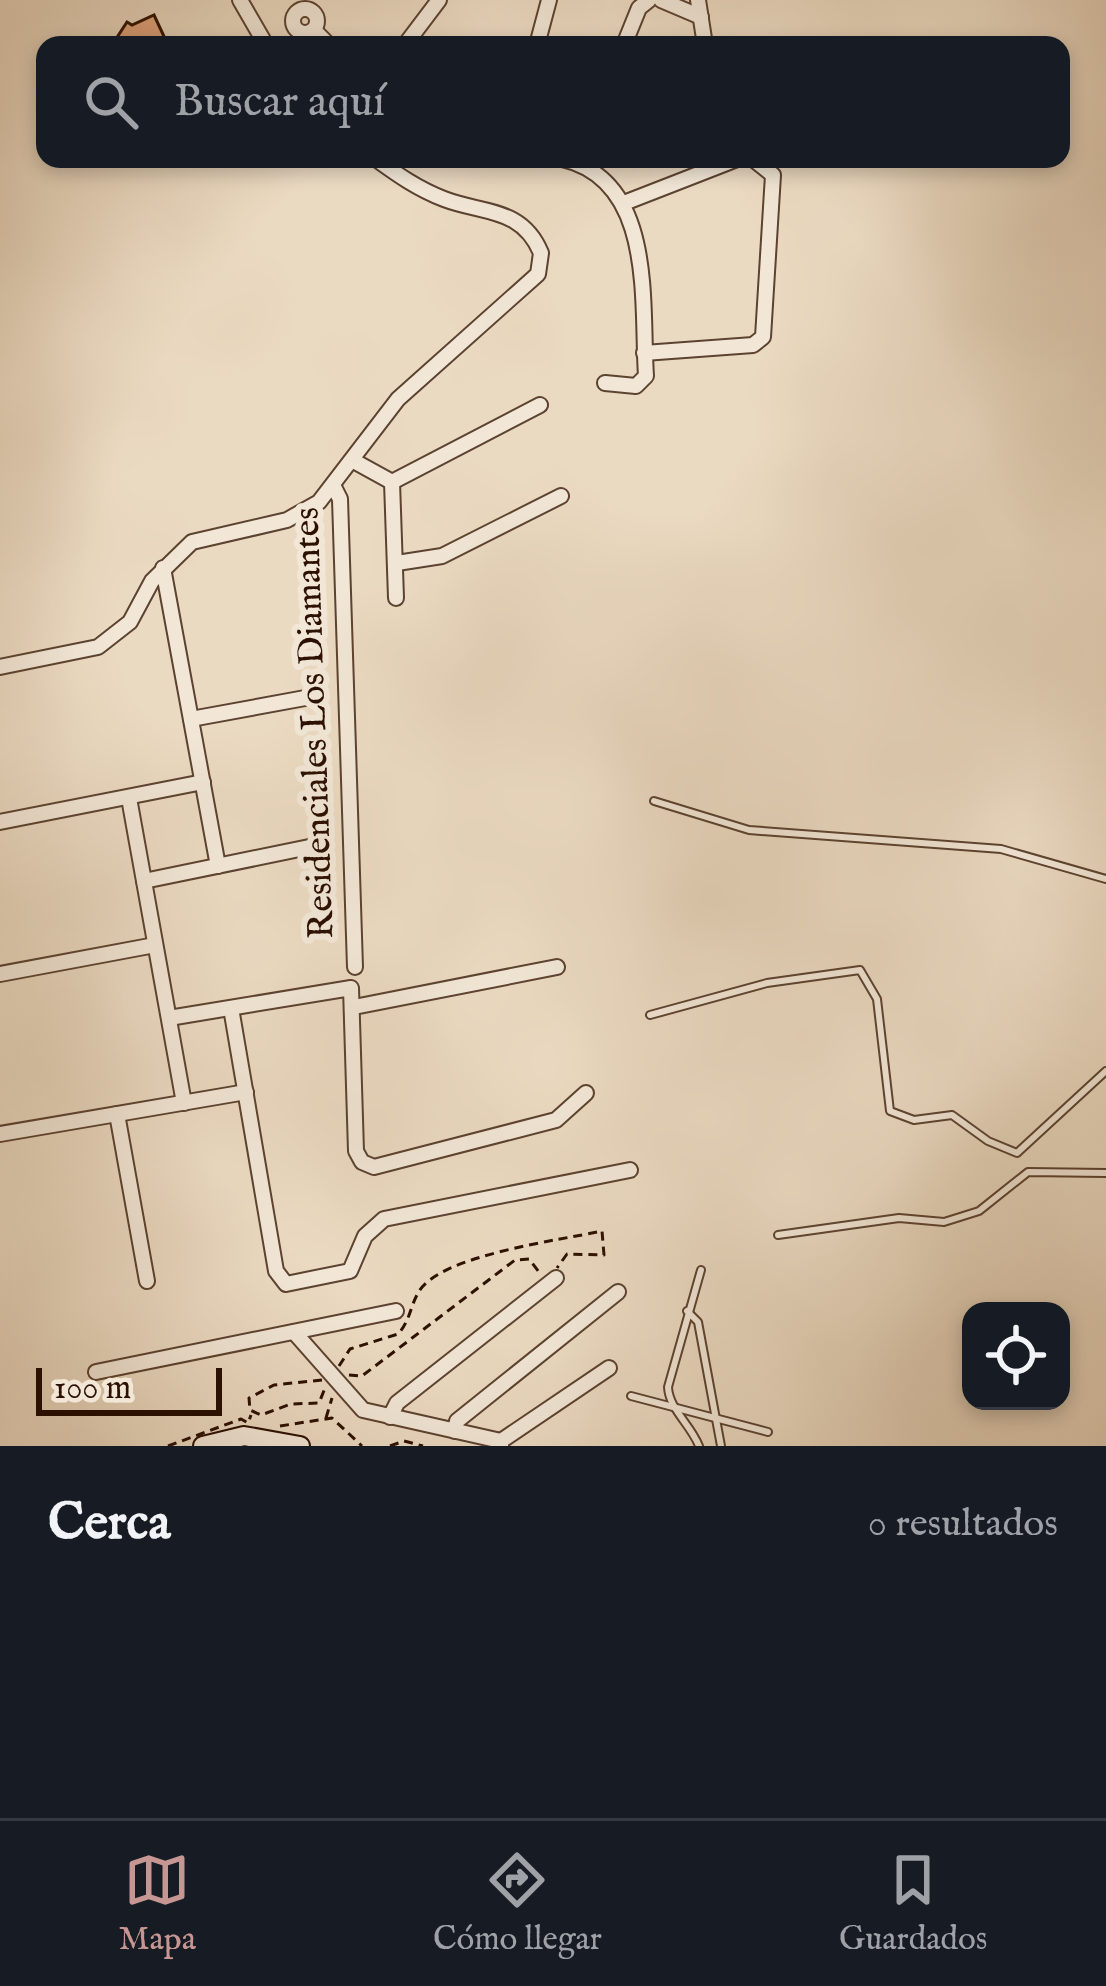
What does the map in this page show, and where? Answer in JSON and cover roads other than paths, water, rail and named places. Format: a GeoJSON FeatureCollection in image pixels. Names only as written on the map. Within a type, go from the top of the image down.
{"type":"FeatureCollection","features":[{"type":"Feature","properties":{"kind":"street"},"geometry":{"type":"LineString","coordinates":[[240,0],[261,36]]}},
{"type":"Feature","properties":{"kind":"street"},"geometry":{"type":"LineString","coordinates":[[282,0],[316,15],[314,30],[320,36]]}},
{"type":"Feature","properties":{"kind":"street"},"geometry":{"type":"LineString","coordinates":[[412,36],[439,0]]}},
{"type":"Feature","properties":{"kind":"street"},"geometry":{"type":"LineString","coordinates":[[539,36],[549,0]]}},
{"type":"Feature","properties":{"kind":"street"},"geometry":{"type":"LineString","coordinates":[[628,36],[639,8],[649,0]]}},
{"type":"Feature","properties":{"kind":"street"},"geometry":{"type":"LineString","coordinates":[[661,0],[701,17]]}},
{"type":"Feature","properties":{"kind":"street"},"geometry":{"type":"LineString","coordinates":[[698,0],[704,36]]}},
{"type":"Feature","properties":{"kind":"street","name":"Residenciales Los Diamantes"},"geometry":{"type":"LineString","coordinates":[[355,967],[340,499],[335,489],[398,399],[524,290],[541,263],[537,243],[518,221],[448,201],[388,168]]}},
{"type":"Feature","properties":{"kind":"street"},"geometry":{"type":"LineString","coordinates":[[583,168],[595,173],[624,203],[640,272],[641,382],[605,383]]}},
{"type":"Feature","properties":{"kind":"street"},"geometry":{"type":"LineString","coordinates":[[624,203],[714,168]]}},
{"type":"Feature","properties":{"kind":"street"},"geometry":{"type":"LineString","coordinates":[[764,168],[773,175]]}},
{"type":"Feature","properties":{"kind":"street"},"geometry":{"type":"LineString","coordinates":[[644,353],[752,345],[764,337],[776,168]]}},
{"type":"Feature","properties":{"kind":"street"},"geometry":{"type":"LineString","coordinates":[[392,482],[540,405]]}},
{"type":"Feature","properties":{"kind":"street"},"geometry":{"type":"LineString","coordinates":[[352,460],[392,482]]}},
{"type":"Feature","properties":{"kind":"street"},"geometry":{"type":"LineString","coordinates":[[392,482],[396,598]]}},
{"type":"Feature","properties":{"kind":"street"},"geometry":{"type":"LineString","coordinates":[[0,667],[98,646],[130,622],[164,568],[192,542],[287,520],[335,489]]}},
{"type":"Feature","properties":{"kind":"street"},"geometry":{"type":"LineString","coordinates":[[397,563],[442,556],[561,496]]}},
{"type":"Feature","properties":{"kind":"street"},"geometry":{"type":"LineString","coordinates":[[164,568],[218,866]]}},
{"type":"Feature","properties":{"kind":"street"},"geometry":{"type":"LineString","coordinates":[[191,718],[316,696]]}},
{"type":"Feature","properties":{"kind":"street"},"geometry":{"type":"LineString","coordinates":[[0,822],[203,782]]}},
{"type":"Feature","properties":{"kind":"street"},"geometry":{"type":"LineString","coordinates":[[129,798],[184,1103]]}},
{"type":"Feature","properties":{"kind":"street"},"geometry":{"type":"LineString","coordinates":[[144,881],[319,845]]}},
{"type":"Feature","properties":{"kind":"street"},"geometry":{"type":"LineString","coordinates":[[0,974],[155,945]]}},
{"type":"Feature","properties":{"kind":"street"},"geometry":{"type":"LineString","coordinates":[[354,1007],[557,967]]}},
{"type":"Feature","properties":{"kind":"street","name":"Residenciales Los Diamantes"},"geometry":{"type":"LineString","coordinates":[[231,1008],[349,988],[354,1007],[356,1150],[362,1162],[378,1167],[519,1132],[567,1114],[586,1094]]}},
{"type":"Feature","properties":{"kind":"street"},"geometry":{"type":"LineString","coordinates":[[169,1018],[231,1008],[280,1280],[289,1285],[350,1271],[376,1223],[630,1170]]}},
{"type":"Feature","properties":{"kind":"street"},"geometry":{"type":"LineString","coordinates":[[0,1134],[246,1092]]}},
{"type":"Feature","properties":{"kind":"street"},"geometry":{"type":"LineString","coordinates":[[117,1114],[147,1281]]}},
{"type":"Feature","properties":{"kind":"street"},"geometry":{"type":"LineString","coordinates":[[390,1417],[397,1402],[556,1278]]}},
{"type":"Feature","properties":{"kind":"street"},"geometry":{"type":"LineString","coordinates":[[455,1431],[457,1421],[618,1292]]}},
{"type":"Feature","properties":{"kind":"street"},"geometry":{"type":"LineString","coordinates":[[96,1372],[396,1311]]}},
{"type":"Feature","properties":{"kind":"street"},"geometry":{"type":"LineString","coordinates":[[294,1332],[363,1410],[501,1444],[609,1368]]}},
{"type":"Feature","properties":{"kind":"street"},"geometry":{"type":"LineString","coordinates":[[210,1442],[244,1436],[300,1446]]}},
{"type":"Feature","properties":{"kind":"lane"},"geometry":{"type":"LineString","coordinates":[[654,801],[748,830],[1001,849],[1106,880]]}},
{"type":"Feature","properties":{"kind":"lane"},"geometry":{"type":"LineString","coordinates":[[650,1016],[767,983],[846,968],[860,970],[877,999],[890,1111],[914,1120],[952,1115],[1005,1152],[1017,1153],[1106,1071]]}},
{"type":"Feature","properties":{"kind":"lane"},"geometry":{"type":"LineString","coordinates":[[778,1235],[899,1218],[944,1222],[980,1210],[1028,1172],[1106,1173]]}},
{"type":"Feature","properties":{"kind":"lane"},"geometry":{"type":"LineString","coordinates":[[699,1446],[692,1427],[670,1403],[668,1387],[701,1270]]}},
{"type":"Feature","properties":{"kind":"lane"},"geometry":{"type":"LineString","coordinates":[[687,1311],[698,1322],[721,1446]]}},
{"type":"Feature","properties":{"kind":"lane"},"geometry":{"type":"LineString","coordinates":[[631,1396],[768,1432]]}}]}
